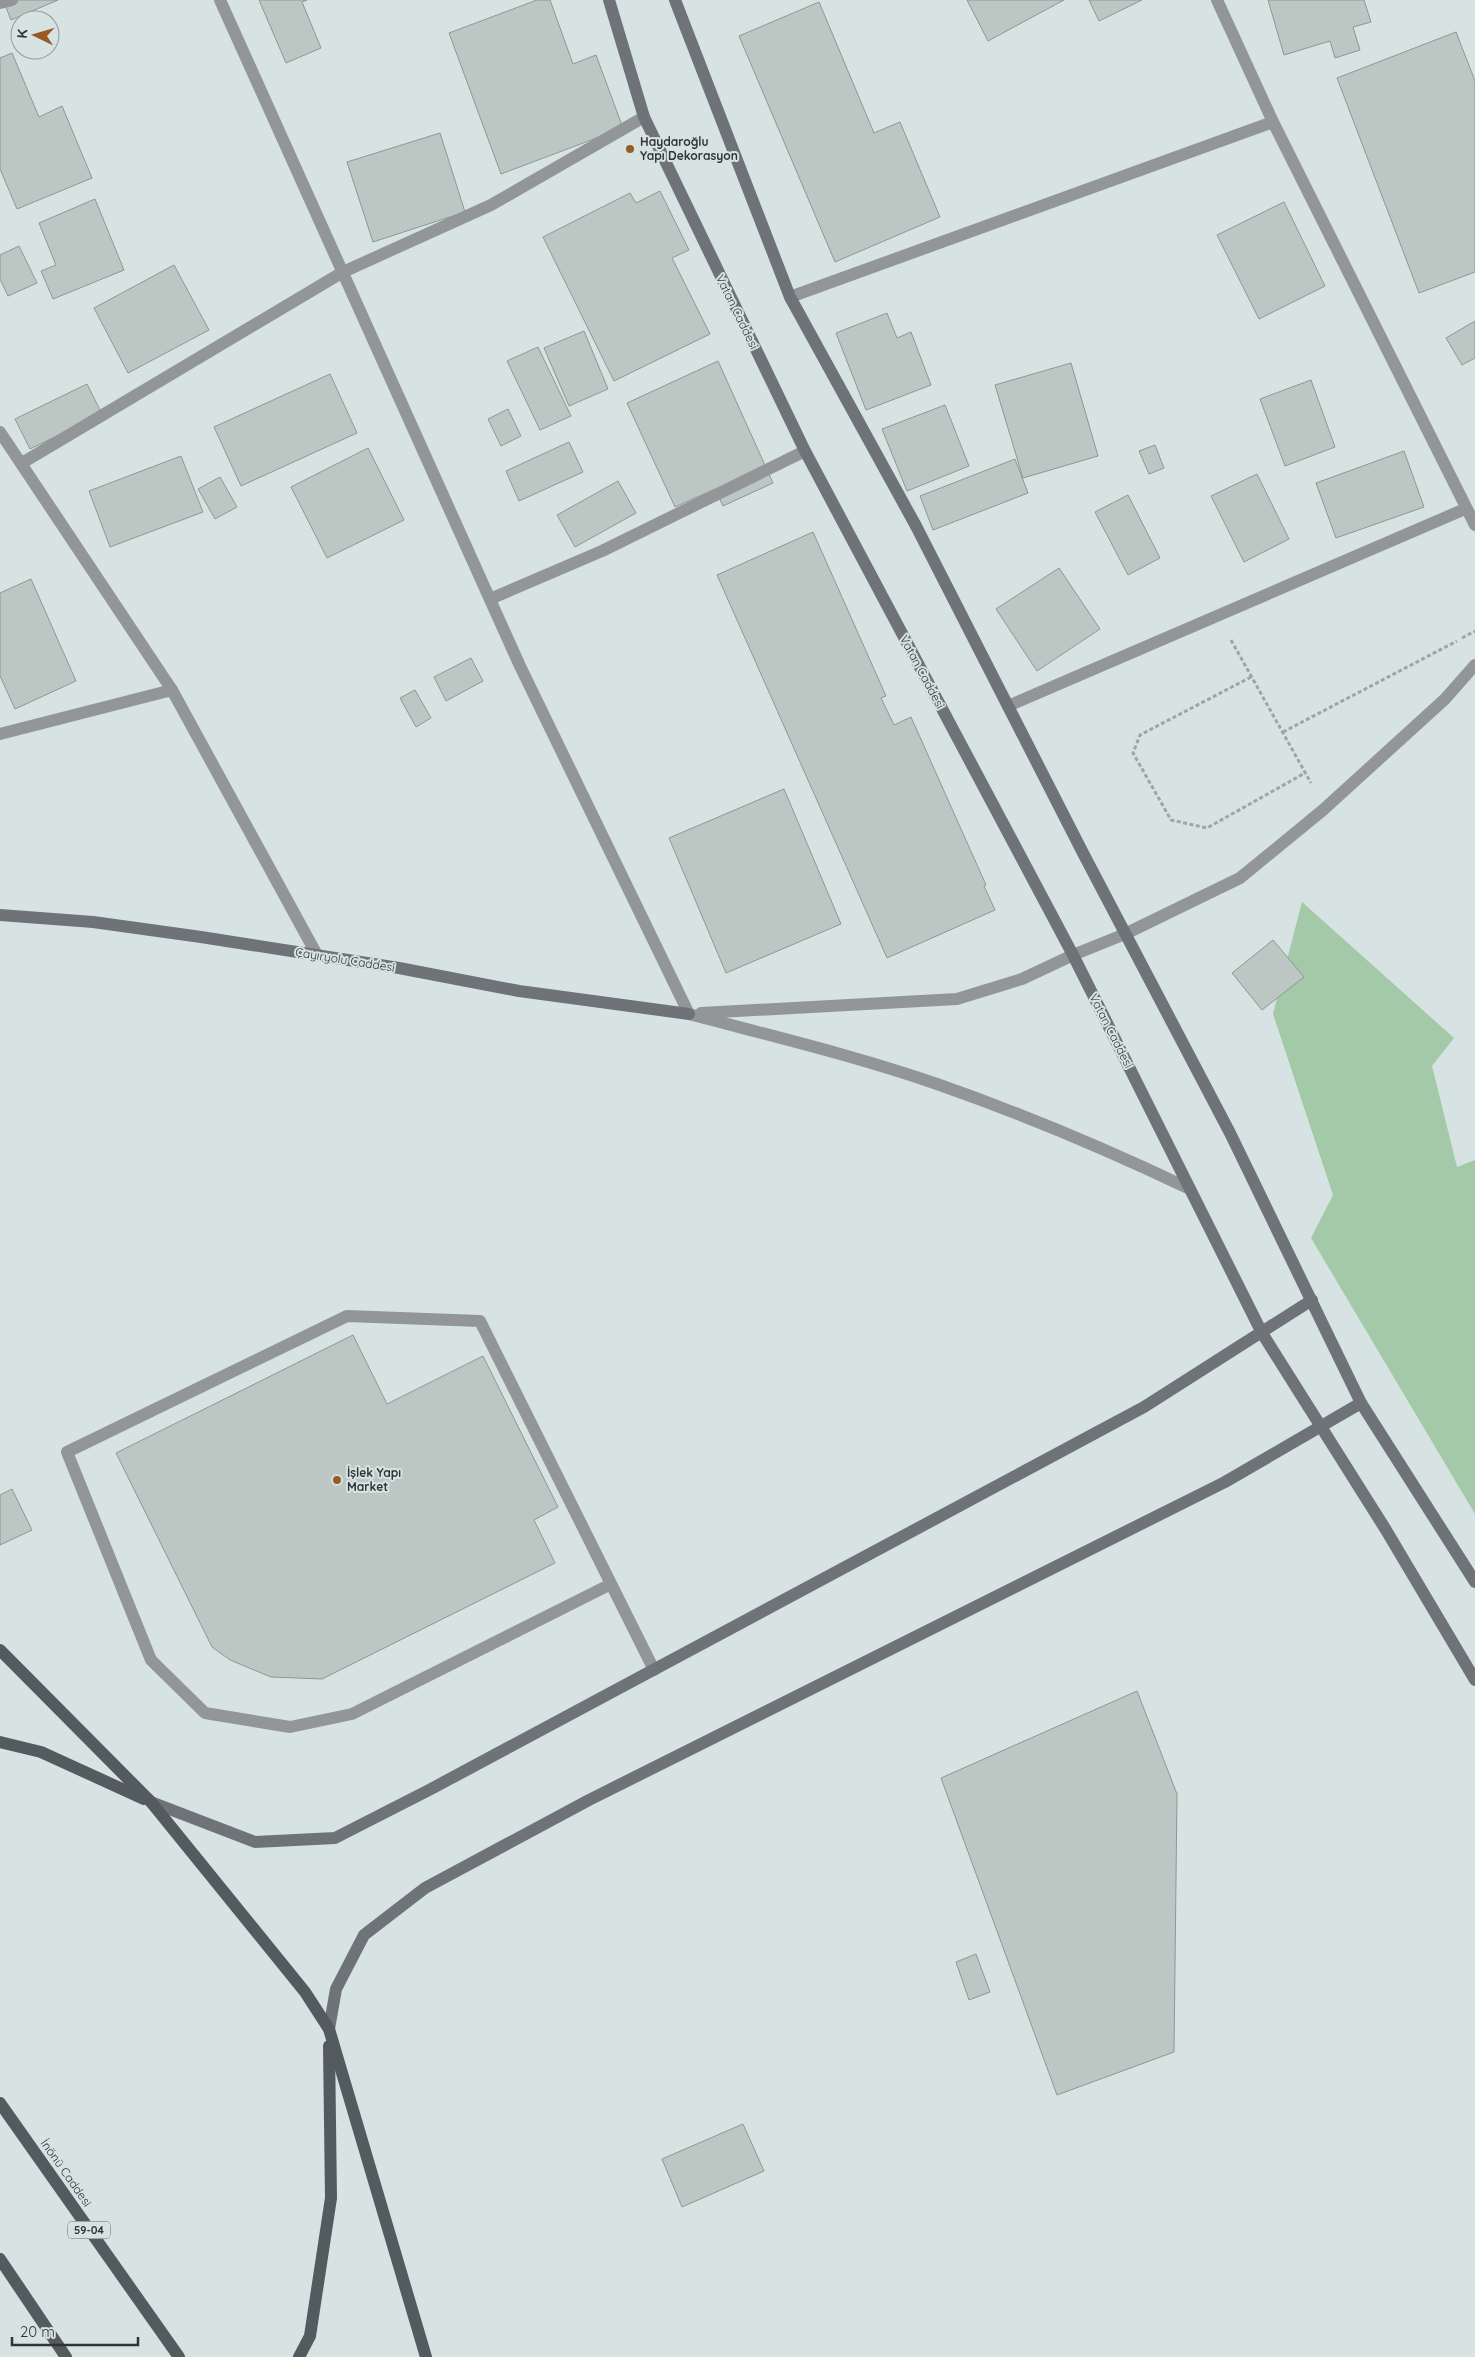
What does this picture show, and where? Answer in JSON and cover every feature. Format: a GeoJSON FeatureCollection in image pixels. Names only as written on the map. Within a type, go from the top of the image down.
{"type":"FeatureCollection","features":[{"type":"Feature","properties":{"kind":"main road","name":"Vatan Caddesi"},"geometry":{"type":"LineString","coordinates":[[608,0],[644,117],[805,451],[1072,955],[1262,1333],[1452,1638],[1475,1680]]}},
{"type":"Feature","properties":{"kind":"main road"},"geometry":{"type":"LineString","coordinates":[[675,0],[790,297],[916,526],[1125,934],[1230,1133],[1361,1403],[1475,1582]]}},
{"type":"Feature","properties":{"kind":"main road","name":"Çayıryolu Caddesi"},"geometry":{"type":"LineString","coordinates":[[0,915],[103,923],[317,956],[519,991],[689,1014]]}},
{"type":"Feature","properties":{"kind":"main road"},"geometry":{"type":"LineString","coordinates":[[0,1742],[41,1752],[151,1802],[255,1842],[336,1838],[654,1670],[1144,1406],[1312,1300]]}},
{"type":"Feature","properties":{"kind":"main road"},"geometry":{"type":"LineString","coordinates":[[299,2357],[310,2336],[331,2198],[329,2030],[336,1989],[364,1935],[425,1888],[589,1800],[1225,1482],[1361,1403]]}},
{"type":"Feature","properties":{"kind":"main road"},"geometry":{"type":"LineString","coordinates":[[0,1650],[151,1802],[305,1992],[329,2030],[426,2357]]}},
{"type":"Feature","properties":{"kind":"main road","name":"İnönü Caddesi"},"geometry":{"type":"LineString","coordinates":[[0,2103],[178,2357]]}},
{"type":"Feature","properties":{"kind":"main road"},"geometry":{"type":"LineString","coordinates":[[0,2259],[66,2357]]}},
{"type":"Feature","properties":{"kind":"street"},"geometry":{"type":"LineString","coordinates":[[0,4],[12,0]]}},
{"type":"Feature","properties":{"kind":"street"},"geometry":{"type":"LineString","coordinates":[[220,0],[520,666],[689,1014],[802,1044],[937,1084],[1087,1143],[1190,1189]]}},
{"type":"Feature","properties":{"kind":"street"},"geometry":{"type":"LineString","coordinates":[[1217,0],[1273,122],[1475,525]]}},
{"type":"Feature","properties":{"kind":"street"},"geometry":{"type":"LineString","coordinates":[[22,463],[343,272],[491,205],[644,117]]}},
{"type":"Feature","properties":{"kind":"street"},"geometry":{"type":"LineString","coordinates":[[790,297],[1273,122]]}},
{"type":"Feature","properties":{"kind":"street"},"geometry":{"type":"LineString","coordinates":[[0,432],[172,690],[317,956]]}},
{"type":"Feature","properties":{"kind":"street"},"geometry":{"type":"LineString","coordinates":[[490,599],[602,551],[805,451]]}},
{"type":"Feature","properties":{"kind":"street"},"geometry":{"type":"LineString","coordinates":[[1008,706],[1466,508]]}},
{"type":"Feature","properties":{"kind":"street"},"geometry":{"type":"LineString","coordinates":[[689,1014],[957,999],[1022,979],[1072,955],[1125,934],[1240,878],[1324,808],[1445,699],[1475,665]]}},
{"type":"Feature","properties":{"kind":"street"},"geometry":{"type":"LineString","coordinates":[[0,734],[172,690]]}},
{"type":"Feature","properties":{"kind":"street"},"geometry":{"type":"LineString","coordinates":[[611,1584],[352,1714],[290,1727],[205,1713],[152,1660],[67,1452],[347,1316],[480,1321],[654,1670]]}},
{"type":"Feature","properties":{"kind":"path"},"geometry":{"type":"LineString","coordinates":[[1217,616],[1324,808]]}},
{"type":"Feature","properties":{"kind":"path"},"geometry":{"type":"LineString","coordinates":[[1283,732],[1475,631]]}},
{"type":"Feature","properties":{"kind":"path"},"geometry":{"type":"LineString","coordinates":[[1251,676],[1140,735],[1133,753],[1171,820],[1207,828],[1305,773]]}},
{"type":"Feature","properties":{"kind":"green space"},"geometry":{"type":"Polygon","coordinates":[[[1302,902],[1454,1038],[1432,1066],[1457,1167],[1475,1160],[1475,1514],[1311,1238],[1333,1195],[1273,1014],[1302,902]]]}},
{"type":"Feature","properties":{"kind":"building"},"geometry":{"type":"Polygon","coordinates":[[[3,0],[58,0],[34,10],[10,10],[10,18],[3,0]]]}},
{"type":"Feature","properties":{"kind":"building"},"geometry":{"type":"Polygon","coordinates":[[[259,0],[307,0],[302,2],[321,48],[286,63],[259,0]]]}},
{"type":"Feature","properties":{"kind":"building"},"geometry":{"type":"Polygon","coordinates":[[[537,0],[550,0],[573,64],[596,55],[623,128],[501,174],[449,33],[537,0]]]}},
{"type":"Feature","properties":{"kind":"building"},"geometry":{"type":"Polygon","coordinates":[[[967,0],[1064,0],[988,41],[967,0]]]}},
{"type":"Feature","properties":{"kind":"building"},"geometry":{"type":"Polygon","coordinates":[[[1089,0],[1142,0],[1099,21],[1089,0]]]}},
{"type":"Feature","properties":{"kind":"building"},"geometry":{"type":"Polygon","coordinates":[[[1268,0],[1364,0],[1371,22],[1353,27],[1360,50],[1335,58],[1330,41],[1284,55],[1268,0]]]}},
{"type":"Feature","properties":{"kind":"building"},"geometry":{"type":"Polygon","coordinates":[[[819,2],[874,133],[900,122],[940,217],[835,262],[739,36],[819,2]]]}},
{"type":"Feature","properties":{"kind":"building"},"geometry":{"type":"Polygon","coordinates":[[[1456,32],[1475,81],[1475,272],[1419,293],[1337,78],[1456,32]]]}},
{"type":"Feature","properties":{"kind":"building"},"geometry":{"type":"Polygon","coordinates":[[[10,54],[10,60],[15,60],[39,117],[62,106],[92,178],[17,209],[0,169],[0,58],[10,54]]]}},
{"type":"Feature","properties":{"kind":"building"},"geometry":{"type":"Polygon","coordinates":[[[440,133],[465,212],[373,242],[347,162],[440,133]]]}},
{"type":"Feature","properties":{"kind":"building"},"geometry":{"type":"Polygon","coordinates":[[[660,191],[689,250],[672,258],[710,334],[614,381],[543,237],[630,193],[636,203],[660,191]]]}},
{"type":"Feature","properties":{"kind":"building"},"geometry":{"type":"Polygon","coordinates":[[[95,199],[124,270],[53,299],[41,271],[56,265],[39,223],[95,199]]]}},
{"type":"Feature","properties":{"kind":"building"},"geometry":{"type":"Polygon","coordinates":[[[1284,202],[1325,286],[1259,319],[1217,235],[1284,202]]]}},
{"type":"Feature","properties":{"kind":"building"},"geometry":{"type":"Polygon","coordinates":[[[19,246],[37,283],[8,296],[0,279],[0,255],[19,246]]]}},
{"type":"Feature","properties":{"kind":"building"},"geometry":{"type":"Polygon","coordinates":[[[174,265],[209,330],[128,373],[94,308],[174,265]]]}},
{"type":"Feature","properties":{"kind":"building"},"geometry":{"type":"Polygon","coordinates":[[[887,313],[897,338],[911,332],[931,385],[866,410],[836,333],[887,313]]]}},
{"type":"Feature","properties":{"kind":"building"},"geometry":{"type":"Polygon","coordinates":[[[1475,321],[1475,358],[1462,365],[1446,338],[1475,321]]]}},
{"type":"Feature","properties":{"kind":"building"},"geometry":{"type":"Polygon","coordinates":[[[584,331],[608,389],[569,406],[544,348],[584,331]]]}},
{"type":"Feature","properties":{"kind":"building"},"geometry":{"type":"Polygon","coordinates":[[[538,347],[571,416],[540,430],[507,361],[538,347]]]}},
{"type":"Feature","properties":{"kind":"building"},"geometry":{"type":"Polygon","coordinates":[[[718,361],[773,483],[723,506],[715,489],[675,507],[627,403],[718,361]]]}},
{"type":"Feature","properties":{"kind":"building"},"geometry":{"type":"Polygon","coordinates":[[[1071,363],[1098,456],[1023,478],[995,385],[1071,363]]]}},
{"type":"Feature","properties":{"kind":"building"},"geometry":{"type":"Polygon","coordinates":[[[330,374],[357,433],[241,486],[214,427],[330,374]]]}},
{"type":"Feature","properties":{"kind":"building"},"geometry":{"type":"Polygon","coordinates":[[[1311,380],[1335,447],[1285,466],[1260,399],[1311,380]]]}},
{"type":"Feature","properties":{"kind":"building"},"geometry":{"type":"Polygon","coordinates":[[[87,384],[102,414],[30,449],[15,419],[87,384]]]}},
{"type":"Feature","properties":{"kind":"building"},"geometry":{"type":"Polygon","coordinates":[[[945,405],[969,466],[907,491],[882,429],[945,405]]]}},
{"type":"Feature","properties":{"kind":"building"},"geometry":{"type":"Polygon","coordinates":[[[508,409],[521,436],[501,446],[488,419],[508,409]]]}},
{"type":"Feature","properties":{"kind":"building"},"geometry":{"type":"Polygon","coordinates":[[[569,442],[583,472],[519,501],[506,471],[569,442]]]}},
{"type":"Feature","properties":{"kind":"building"},"geometry":{"type":"Polygon","coordinates":[[[1155,445],[1164,468],[1149,474],[1139,451],[1155,445]]]}},
{"type":"Feature","properties":{"kind":"building"},"geometry":{"type":"Polygon","coordinates":[[[368,448],[404,520],[327,558],[291,487],[368,448]]]}},
{"type":"Feature","properties":{"kind":"building"},"geometry":{"type":"Polygon","coordinates":[[[1404,451],[1424,507],[1336,538],[1316,483],[1404,451]]]}},
{"type":"Feature","properties":{"kind":"building"},"geometry":{"type":"Polygon","coordinates":[[[181,456],[203,512],[110,547],[89,491],[181,456]]]}},
{"type":"Feature","properties":{"kind":"building"},"geometry":{"type":"Polygon","coordinates":[[[1015,459],[1028,493],[933,530],[920,496],[1015,459]]]}},
{"type":"Feature","properties":{"kind":"building"},"geometry":{"type":"Polygon","coordinates":[[[1257,474],[1289,539],[1244,562],[1211,496],[1257,474]]]}},
{"type":"Feature","properties":{"kind":"building"},"geometry":{"type":"Polygon","coordinates":[[[220,477],[237,507],[215,519],[198,489],[220,477]]]}},
{"type":"Feature","properties":{"kind":"building"},"geometry":{"type":"Polygon","coordinates":[[[618,481],[636,513],[575,547],[557,515],[618,481]]]}},
{"type":"Feature","properties":{"kind":"building"},"geometry":{"type":"Polygon","coordinates":[[[1128,495],[1160,558],[1128,575],[1095,512],[1128,495]]]}},
{"type":"Feature","properties":{"kind":"building"},"geometry":{"type":"Polygon","coordinates":[[[813,532],[886,696],[881,698],[894,725],[911,717],[986,885],[984,886],[995,910],[887,958],[717,575],[813,532]]]}},
{"type":"Feature","properties":{"kind":"building"},"geometry":{"type":"Polygon","coordinates":[[[1059,568],[1100,629],[1037,671],[996,609],[1059,568]]]}},
{"type":"Feature","properties":{"kind":"building"},"geometry":{"type":"Polygon","coordinates":[[[31,579],[76,681],[15,709],[0,676],[0,593],[31,579]]]}},
{"type":"Feature","properties":{"kind":"building"},"geometry":{"type":"Polygon","coordinates":[[[471,658],[483,681],[446,701],[434,677],[471,658]]]}},
{"type":"Feature","properties":{"kind":"building"},"geometry":{"type":"Polygon","coordinates":[[[415,690],[431,718],[416,727],[400,698],[415,690]]]}},
{"type":"Feature","properties":{"kind":"building"},"geometry":{"type":"Polygon","coordinates":[[[784,789],[841,924],[726,973],[669,838],[784,789]]]}},
{"type":"Feature","properties":{"kind":"building"},"geometry":{"type":"Polygon","coordinates":[[[1273,940],[1304,977],[1262,1010],[1232,973],[1273,940]]]}},
{"type":"Feature","properties":{"kind":"building","name":"İşlek Yapı Market"},"geometry":{"type":"Polygon","coordinates":[[[353,1335],[387,1404],[483,1356],[558,1507],[534,1520],[555,1563],[322,1679],[271,1677],[230,1660],[212,1647],[116,1453],[353,1335]]]}},
{"type":"Feature","properties":{"kind":"building"},"geometry":{"type":"Polygon","coordinates":[[[12,1489],[32,1530],[0,1545],[0,1495],[12,1489]]]}},
{"type":"Feature","properties":{"kind":"building"},"geometry":{"type":"Polygon","coordinates":[[[1137,1691],[1177,1794],[1174,2052],[1057,2095],[941,1778],[1137,1691]]]}},
{"type":"Feature","properties":{"kind":"building"},"geometry":{"type":"Polygon","coordinates":[[[976,1954],[990,1992],[969,2000],[956,1962],[976,1954]]]}},
{"type":"Feature","properties":{"kind":"building"},"geometry":{"type":"Polygon","coordinates":[[[743,2124],[764,2171],[682,2207],[662,2159],[743,2124]]]}},
{"type":"Feature","properties":{"kind":"place","name":"Haydaroğlu Yapı Dekorasyon"},"geometry":{"type":"Point","coordinates":[630,149]}},
{"type":"Feature","properties":{"kind":"place","name":"İşlek Yapı Market"},"geometry":{"type":"Point","coordinates":[337,1480]}}]}
